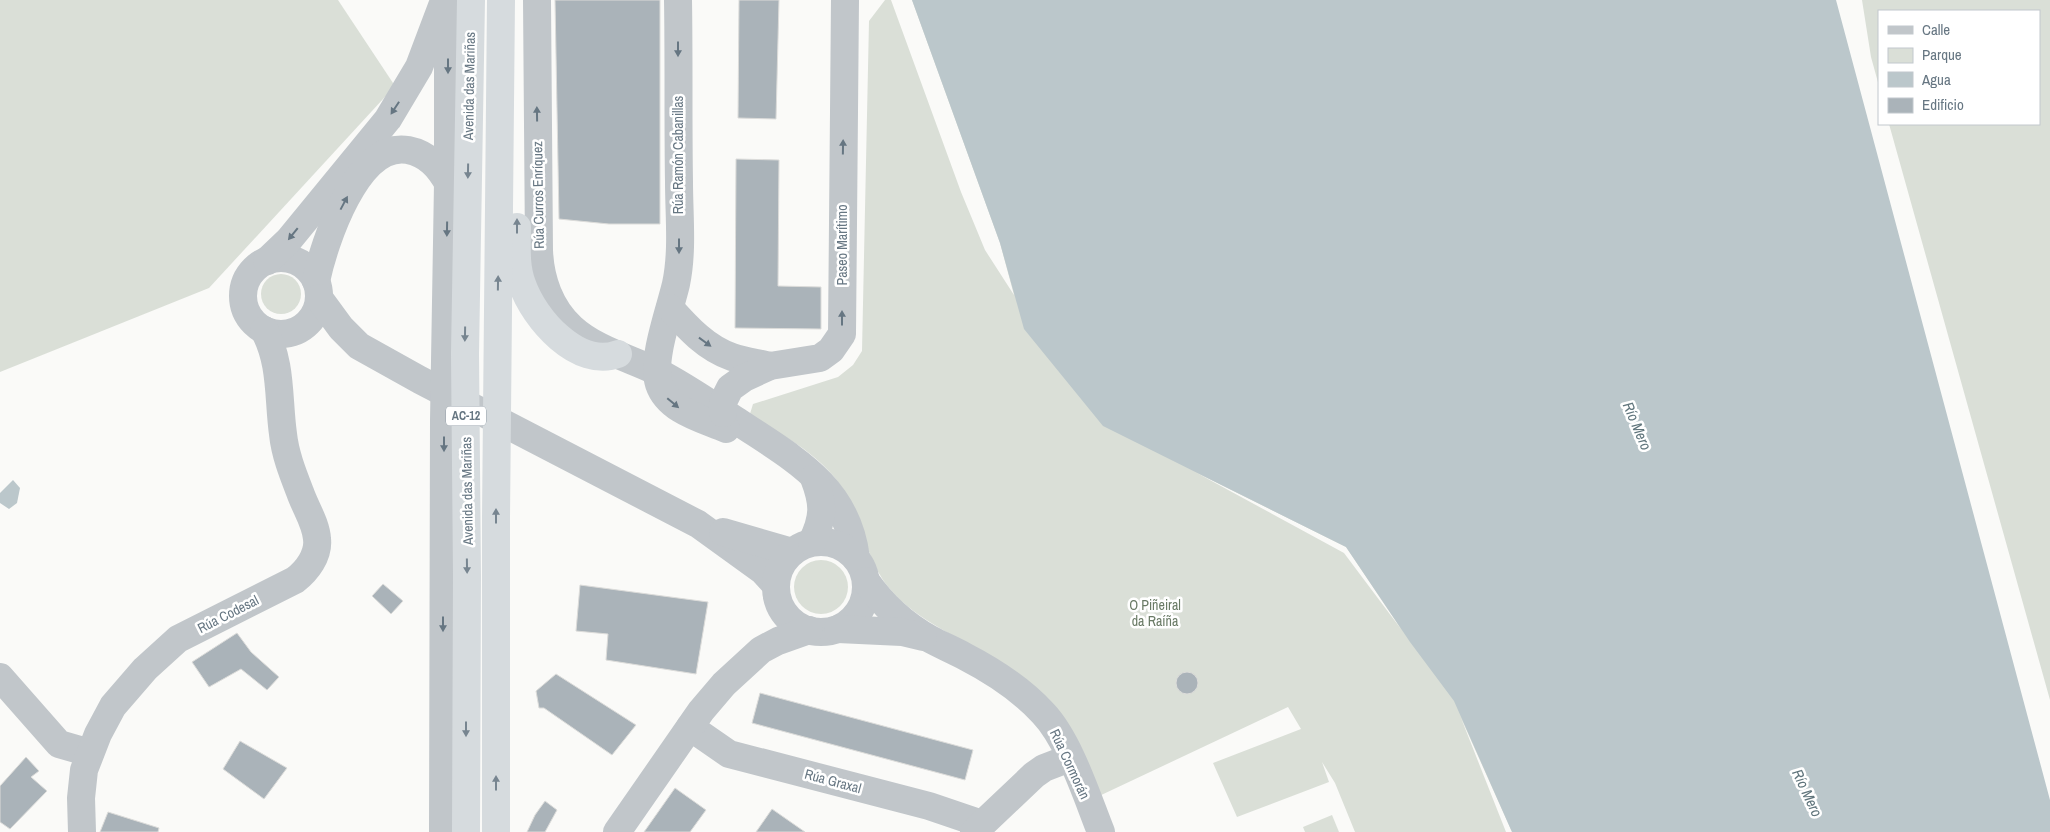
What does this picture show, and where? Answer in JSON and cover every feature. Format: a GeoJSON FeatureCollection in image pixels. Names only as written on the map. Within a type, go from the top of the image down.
{"type":"FeatureCollection","features":[{"type":"Feature","properties":{"kind":"highway","name":"Avenida das Mariñas"},"geometry":{"type":"LineString","coordinates":[[466,832],[467,566],[465,354],[471,0]]}},
{"type":"Feature","properties":{"kind":"highway","name":"Avenida das Mariñas"},"geometry":{"type":"LineString","coordinates":[[496,832],[496,518],[501,0]]}},
{"type":"Feature","properties":{"kind":"highway"},"geometry":{"type":"LineString","coordinates":[[511,0],[516,74],[517,250],[522,284],[532,305],[561,340],[591,356],[608,358],[618,354]]}},
{"type":"Feature","properties":{"kind":"street"},"geometry":{"type":"LineString","coordinates":[[267,261],[288,240],[388,118],[419,67],[442,10],[443,0]]}},
{"type":"Feature","properties":{"kind":"street"},"geometry":{"type":"LineString","coordinates":[[443,832],[448,0]]}},
{"type":"Feature","properties":{"kind":"street","name":"Rúa Curros Enríquez"},"geometry":{"type":"LineString","coordinates":[[537,0],[540,267],[546,292],[572,328],[592,342],[657,371],[724,412],[777,448]]}},
{"type":"Feature","properties":{"kind":"street","name":"Rúa Ramón Cabanillas"},"geometry":{"type":"LineString","coordinates":[[618,354],[655,328],[670,308],[679,263],[678,0]]}},
{"type":"Feature","properties":{"kind":"street","name":"Paseo Marítimo"},"geometry":{"type":"LineString","coordinates":[[724,412],[723,402],[730,388],[744,378],[770,366],[820,358],[831,350],[842,334],[845,0]]}},
{"type":"Feature","properties":{"kind":"street"},"geometry":{"type":"LineString","coordinates":[[299,331],[311,319],[317,309],[317,290],[324,246],[336,218],[348,194],[379,156],[399,149],[419,152],[438,166],[448,183]]}},
{"type":"Feature","properties":{"kind":"street"},"geometry":{"type":"LineString","coordinates":[[376,356],[299,331],[274,334],[264,330],[248,315],[244,305],[245,284],[250,274],[258,266],[278,258],[301,264],[310,272],[317,290],[341,328],[360,346],[420,380],[698,524],[763,571],[777,592],[790,620],[809,630],[824,632],[838,629],[849,623],[863,604],[866,593],[850,529],[843,511],[830,492],[803,465],[777,448],[688,413],[666,397],[659,384],[656,361],[670,308]]}},
{"type":"Feature","properties":{"kind":"street"},"geometry":{"type":"LineString","coordinates":[[670,308],[689,330],[718,351],[732,358],[770,366]]}},
{"type":"Feature","properties":{"kind":"street","name":"Rúa Codesal"},"geometry":{"type":"LineString","coordinates":[[82,832],[81,780],[90,753],[113,706],[145,669],[178,639],[294,580],[304,573],[316,551],[318,538],[291,466],[283,436],[274,354],[264,330]]}},
{"type":"Feature","properties":{"kind":"street","name":"Rúa Codesal"},"geometry":{"type":"LineString","coordinates":[[279,388],[299,331]]}},
{"type":"Feature","properties":{"kind":"street"},"geometry":{"type":"LineString","coordinates":[[744,664],[763,634],[777,592],[781,566],[802,547],[818,527],[822,509],[814,476]]}},
{"type":"Feature","properties":{"kind":"street"},"geometry":{"type":"LineString","coordinates":[[698,524],[750,541],[802,547],[824,542],[836,544],[847,550],[861,569]]}},
{"type":"Feature","properties":{"kind":"street","name":"Rúa Cormorán"},"geometry":{"type":"LineString","coordinates":[[861,569],[876,594],[896,614],[929,639],[1002,678],[1045,714],[1058,733],[1070,758],[1101,832]]}},
{"type":"Feature","properties":{"kind":"street","name":"Rúa Cormorán"},"geometry":{"type":"LineString","coordinates":[[838,629],[872,629],[902,632],[929,639]]}},
{"type":"Feature","properties":{"kind":"street"},"geometry":{"type":"LineString","coordinates":[[617,832],[718,690],[761,650],[778,641],[809,630]]}},
{"type":"Feature","properties":{"kind":"street"},"geometry":{"type":"LineString","coordinates":[[0,677],[59,744],[90,753]]}},
{"type":"Feature","properties":{"kind":"street","name":"Rúa Graxal"},"geometry":{"type":"LineString","coordinates":[[690,727],[729,754],[929,806],[978,828]]}},
{"type":"Feature","properties":{"kind":"street"},"geometry":{"type":"LineString","coordinates":[[978,828],[1034,775],[1044,768],[1070,758]]}},
{"type":"Feature","properties":{"kind":"green space"},"geometry":{"type":"Polygon","coordinates":[[[0,0],[338,0],[395,86],[209,288],[0,372],[0,0]]]}},
{"type":"Feature","properties":{"kind":"green space","name":"O Piñeiral da Raíña"},"geometry":{"type":"Polygon","coordinates":[[[885,0],[891,0],[961,192],[985,250],[1014,295],[1000,243],[912,0],[1373,0],[1512,832],[1461,718],[1506,832],[1355,832],[1335,783],[1322,762],[1329,782],[1237,817],[1213,763],[1301,729],[1288,707],[1097,797],[997,661],[927,620],[901,601],[890,589],[873,561],[854,510],[846,493],[836,479],[824,466],[796,444],[749,417],[753,404],[838,377],[853,365],[862,351],[869,21],[885,0]],[[1197,473],[1344,553],[1401,629],[1346,547],[1197,473]]]}},
{"type":"Feature","properties":{"kind":"green space"},"geometry":{"type":"Polygon","coordinates":[[[1862,0],[2050,0],[2050,700],[1889,125],[2040,125],[2040,10],[1878,10],[1878,82],[1871,57],[1862,0]]]}},
{"type":"Feature","properties":{"kind":"green space"},"geometry":{"type":"Polygon","coordinates":[[[285,274],[292,277],[298,283],[301,294],[300,302],[292,311],[285,314],[277,314],[270,311],[262,302],[261,290],[264,283],[273,275],[285,274]]]}},
{"type":"Feature","properties":{"kind":"green space"},"geometry":{"type":"Polygon","coordinates":[[[821,560],[831,562],[840,568],[846,577],[848,587],[846,597],[840,606],[831,612],[821,614],[811,612],[802,606],[796,597],[794,587],[796,577],[802,568],[811,562],[821,560]]]}},
{"type":"Feature","properties":{"kind":"green space"},"geometry":{"type":"Polygon","coordinates":[[[1332,815],[1339,832],[1305,832],[1303,827],[1332,815]]]}},
{"type":"Feature","properties":{"kind":"water","name":"Río Mero"},"geometry":{"type":"Polygon","coordinates":[[[912,0],[1836,0],[2050,800],[2050,832],[1512,832],[1454,701],[1410,642],[1346,547],[1103,426],[1024,329],[1000,243],[912,0]]]}},
{"type":"Feature","properties":{"kind":"water"},"geometry":{"type":"Polygon","coordinates":[[[13,480],[20,488],[17,503],[9,509],[0,503],[0,493],[13,480]]]}},
{"type":"Feature","properties":{"kind":"building"},"geometry":{"type":"Polygon","coordinates":[[[555,0],[660,0],[660,224],[609,224],[559,219],[555,0]]]}},
{"type":"Feature","properties":{"kind":"building"},"geometry":{"type":"Polygon","coordinates":[[[739,0],[779,0],[776,119],[738,118],[739,0]]]}},
{"type":"Feature","properties":{"kind":"building"},"geometry":{"type":"Polygon","coordinates":[[[736,159],[779,160],[778,286],[821,287],[821,329],[735,328],[736,159]]]}},
{"type":"Feature","properties":{"kind":"building"},"geometry":{"type":"Polygon","coordinates":[[[383,584],[403,601],[391,614],[372,596],[383,584]]]}},
{"type":"Feature","properties":{"kind":"building"},"geometry":{"type":"Polygon","coordinates":[[[580,585],[708,602],[696,674],[606,660],[608,634],[576,631],[580,585]]]}},
{"type":"Feature","properties":{"kind":"building"},"geometry":{"type":"Polygon","coordinates":[[[237,633],[251,652],[279,677],[267,690],[241,669],[209,687],[192,662],[237,633]]]}},
{"type":"Feature","properties":{"kind":"building"},"geometry":{"type":"Polygon","coordinates":[[[1187,672],[1195,675],[1198,683],[1195,691],[1187,694],[1179,691],[1176,683],[1179,675],[1187,672]]]}},
{"type":"Feature","properties":{"kind":"building"},"geometry":{"type":"Polygon","coordinates":[[[556,674],[636,725],[612,755],[544,708],[539,708],[536,691],[556,674]]]}},
{"type":"Feature","properties":{"kind":"building"},"geometry":{"type":"Polygon","coordinates":[[[760,693],[973,750],[965,780],[752,723],[760,693]]]}},
{"type":"Feature","properties":{"kind":"building"},"geometry":{"type":"Polygon","coordinates":[[[240,741],[287,768],[264,799],[223,769],[240,741]]]}},
{"type":"Feature","properties":{"kind":"building"},"geometry":{"type":"Polygon","coordinates":[[[26,757],[39,771],[31,777],[47,791],[10,829],[0,822],[0,786],[26,757]]]}},
{"type":"Feature","properties":{"kind":"building"},"geometry":{"type":"Polygon","coordinates":[[[675,788],[706,810],[690,832],[644,832],[675,788]]]}},
{"type":"Feature","properties":{"kind":"building"},"geometry":{"type":"Polygon","coordinates":[[[545,801],[557,810],[545,832],[527,832],[535,815],[545,801]]]}},
{"type":"Feature","properties":{"kind":"building"},"geometry":{"type":"Polygon","coordinates":[[[772,809],[805,832],[756,832],[772,809]]]}},
{"type":"Feature","properties":{"kind":"building"},"geometry":{"type":"Polygon","coordinates":[[[108,812],[159,828],[158,832],[100,832],[108,812]]]}}]}
